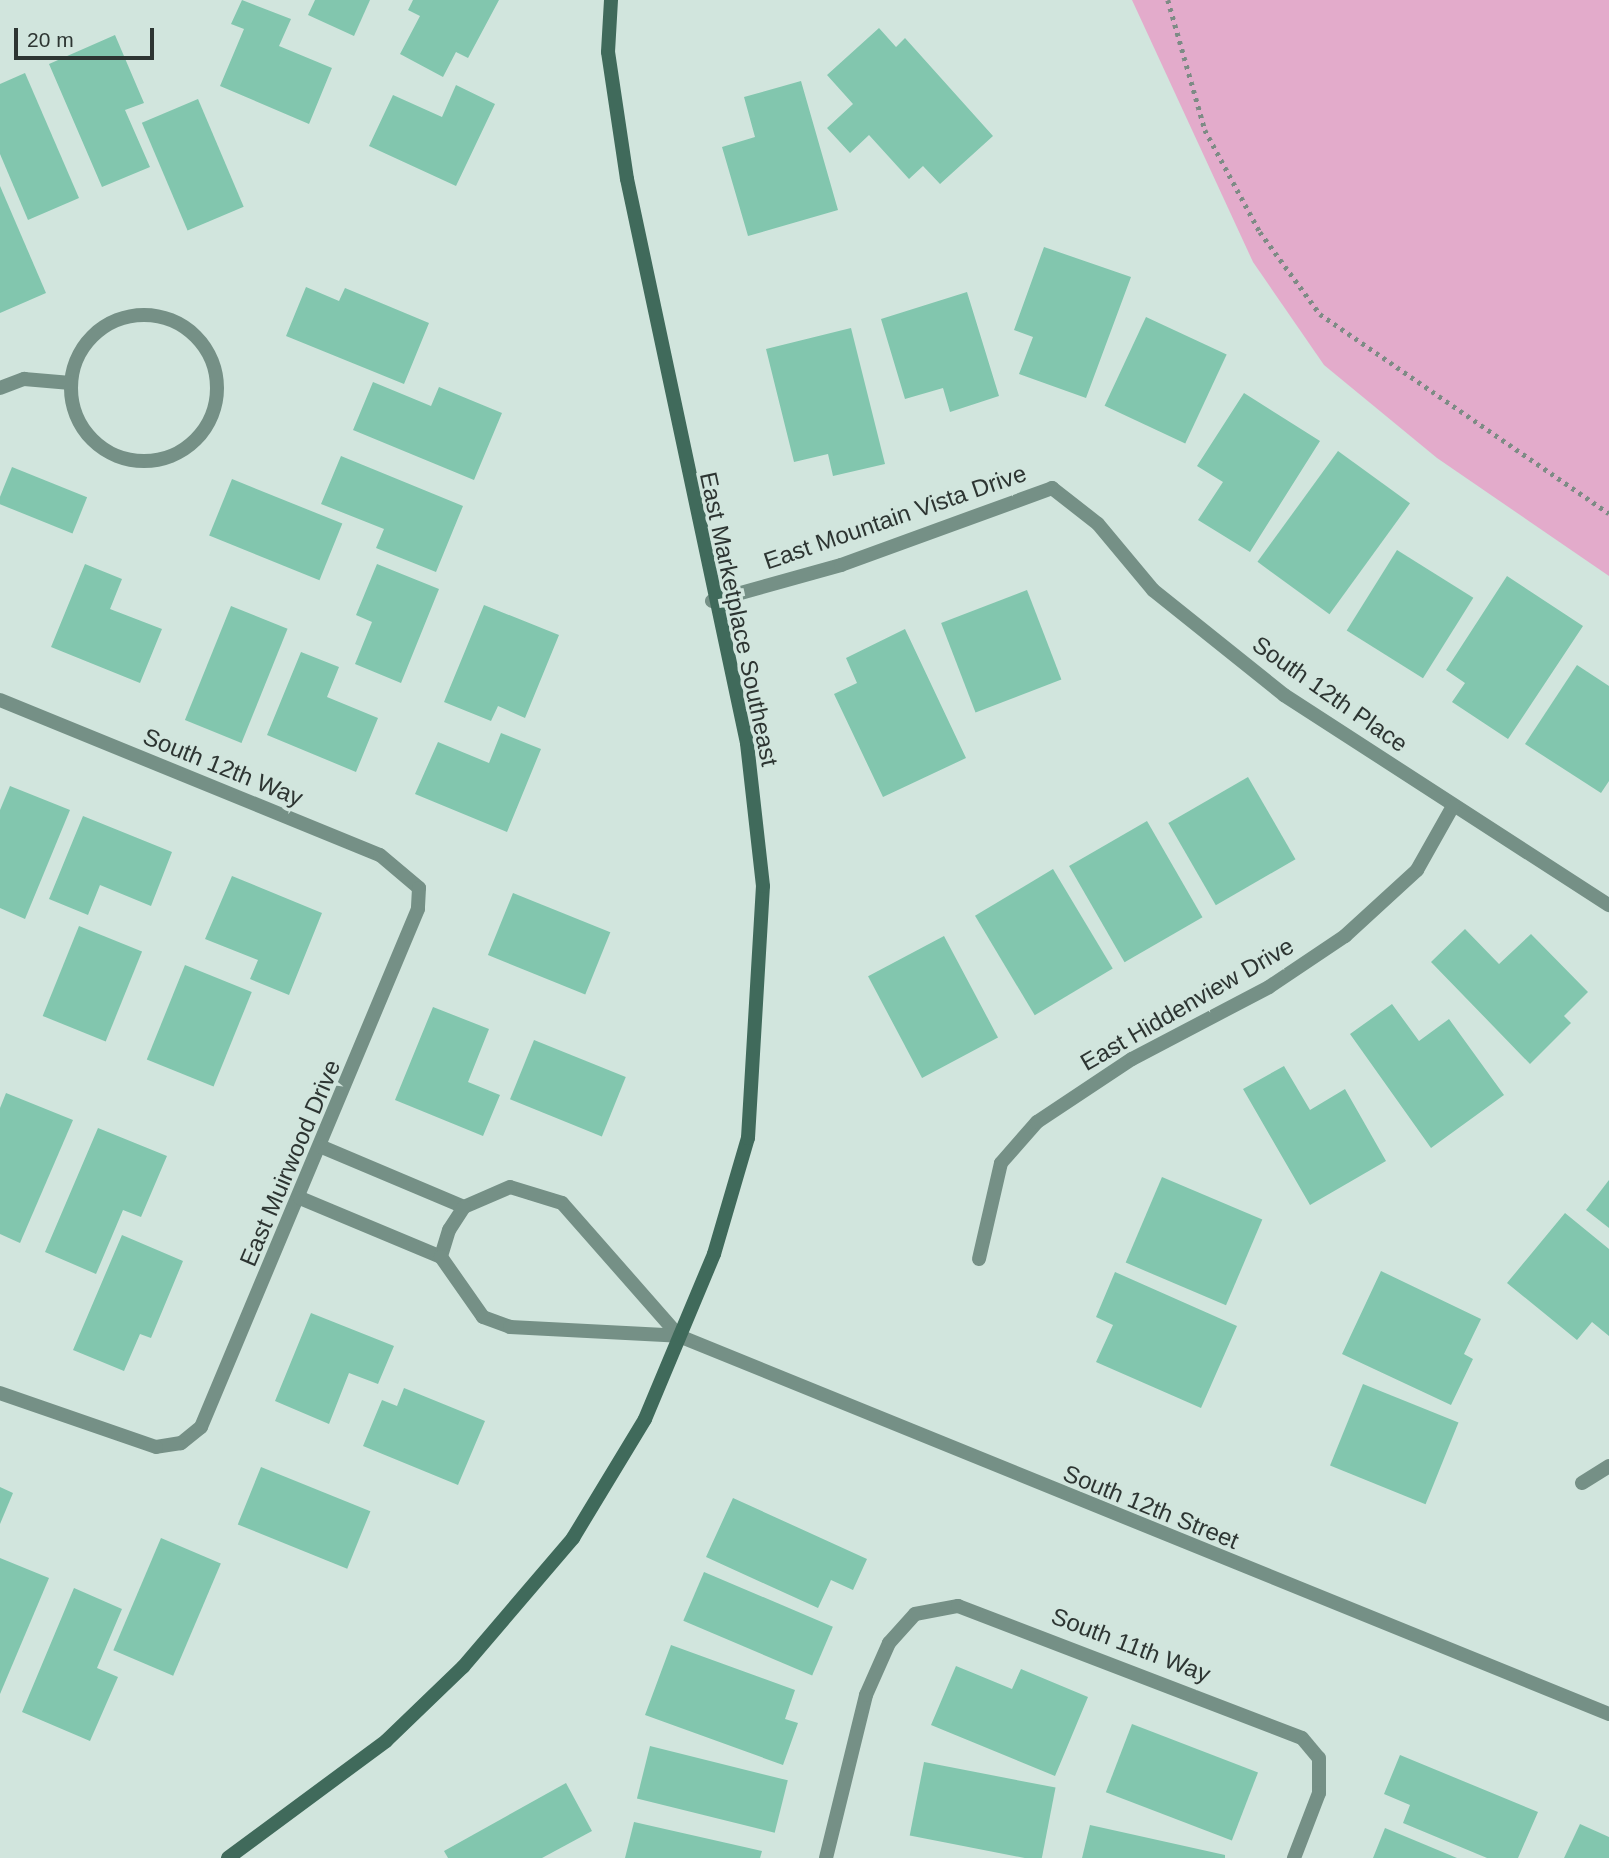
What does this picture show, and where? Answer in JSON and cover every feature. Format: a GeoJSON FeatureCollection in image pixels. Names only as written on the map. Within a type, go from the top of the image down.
{"type":"FeatureCollection","features":[{"type":"Feature","properties":{"kind":"street","name":"East Marketplace Southeast"},"geometry":{"type":"LineString","coordinates":[[228,1858],[386,1741],[463,1667],[573,1538],[645,1419],[714,1254],[748,1138],[758,1017],[762,873],[747,743],[712,601],[627,178],[608,52],[611,0]]}},
{"type":"Feature","properties":{"kind":"street"},"geometry":{"type":"LineString","coordinates":[[132,315],[180,323],[212,358],[218,382],[206,428],[169,458],[145,462],[121,458],[91,438],[73,407],[71,383],[90,338],[132,315]]}},
{"type":"Feature","properties":{"kind":"street"},"geometry":{"type":"LineString","coordinates":[[0,388],[24,379],[71,383]]}},
{"type":"Feature","properties":{"kind":"street","name":"East Mountain Vista Drive"},"geometry":{"type":"LineString","coordinates":[[712,601],[841,565],[1052,488]]}},
{"type":"Feature","properties":{"kind":"street","name":"South 12th Place"},"geometry":{"type":"LineString","coordinates":[[1052,488],[1098,523],[1153,590],[1284,695],[1609,905]]}},
{"type":"Feature","properties":{"kind":"street","name":"South 12th Way"},"geometry":{"type":"LineString","coordinates":[[0,701],[380,855],[419,888]]}},
{"type":"Feature","properties":{"kind":"street","name":"East Hiddenview Drive"},"geometry":{"type":"LineString","coordinates":[[979,1259],[1001,1163],[1037,1122],[1132,1059],[1269,986],[1345,936],[1417,870],[1453,806]]}},
{"type":"Feature","properties":{"kind":"street","name":"East Muirwood Drive"},"geometry":{"type":"LineString","coordinates":[[0,1392],[123,1440],[156,1447],[181,1443],[201,1427],[216,1399],[418,909],[419,888]]}},
{"type":"Feature","properties":{"kind":"street"},"geometry":{"type":"LineString","coordinates":[[300,1198],[441,1257],[464,1207],[321,1147]]}},
{"type":"Feature","properties":{"kind":"street","name":"South 12th Street"},"geometry":{"type":"LineString","coordinates":[[464,1207],[510,1187],[562,1203],[679,1336]]}},
{"type":"Feature","properties":{"kind":"street","name":"South 12th Street"},"geometry":{"type":"LineString","coordinates":[[441,1257],[464,1299],[483,1317],[510,1327],[679,1336],[1609,1714]]}},
{"type":"Feature","properties":{"kind":"street"},"geometry":{"type":"LineString","coordinates":[[1582,1483],[1609,1466]]}},
{"type":"Feature","properties":{"kind":"street","name":"South 11th Way"},"geometry":{"type":"LineString","coordinates":[[825,1858],[866,1695],[889,1643],[915,1614],[958,1606],[1278,1725],[1319,1758],[1319,1793],[1294,1858]]}},
{"type":"Feature","properties":{"kind":"path"},"geometry":{"type":"LineString","coordinates":[[1168,0],[1205,130],[1260,232],[1320,314],[1609,513]]}},
{"type":"Feature","properties":{"kind":"shaded area"},"geometry":{"type":"Polygon","coordinates":[[[1132,0],[1609,0],[1609,576],[1437,458],[1324,365],[1253,262],[1132,0]]]}},
{"type":"Feature","properties":{"kind":"building"},"geometry":{"type":"Polygon","coordinates":[[[242,0],[291,19],[279,46],[332,68],[309,124],[220,86],[244,29],[231,24],[242,0]]]}},
{"type":"Feature","properties":{"kind":"building"},"geometry":{"type":"Polygon","coordinates":[[[315,0],[370,0],[354,36],[308,15],[315,0]]]}},
{"type":"Feature","properties":{"kind":"building"},"geometry":{"type":"Polygon","coordinates":[[[413,0],[499,0],[468,58],[456,52],[443,77],[400,54],[420,16],[408,10],[413,0]]]}},
{"type":"Feature","properties":{"kind":"building"},"geometry":{"type":"Polygon","coordinates":[[[879,28],[896,47],[905,38],[993,136],[940,184],[923,166],[909,179],[869,135],[850,153],[827,128],[853,104],[827,75],[879,28]]]}},
{"type":"Feature","properties":{"kind":"building"},"geometry":{"type":"Polygon","coordinates":[[[115,35],[144,103],[125,110],[150,167],[102,187],[49,64],[115,35]]]}},
{"type":"Feature","properties":{"kind":"building"},"geometry":{"type":"Polygon","coordinates":[[[25,73],[79,198],[28,220],[0,154],[0,84],[25,73]]]}},
{"type":"Feature","properties":{"kind":"building"},"geometry":{"type":"Polygon","coordinates":[[[801,81],[838,210],[748,236],[722,147],[755,137],[744,97],[801,81]]]}},
{"type":"Feature","properties":{"kind":"building"},"geometry":{"type":"Polygon","coordinates":[[[456,85],[495,104],[456,186],[369,146],[393,95],[442,117],[456,85]]]}},
{"type":"Feature","properties":{"kind":"building"},"geometry":{"type":"Polygon","coordinates":[[[198,99],[244,207],[188,231],[142,123],[198,99]]]}},
{"type":"Feature","properties":{"kind":"building"},"geometry":{"type":"Polygon","coordinates":[[[0,186],[46,293],[0,313],[0,186]]]}},
{"type":"Feature","properties":{"kind":"building"},"geometry":{"type":"Polygon","coordinates":[[[1044,247],[1131,277],[1086,398],[1019,374],[1033,337],[1014,330],[1044,247]]]}},
{"type":"Feature","properties":{"kind":"building"},"geometry":{"type":"Polygon","coordinates":[[[306,287],[339,301],[345,288],[429,323],[404,384],[286,336],[306,287]]]}},
{"type":"Feature","properties":{"kind":"building"},"geometry":{"type":"Polygon","coordinates":[[[967,292],[999,396],[950,412],[943,388],[905,399],[881,319],[967,292]]]}},
{"type":"Feature","properties":{"kind":"building"},"geometry":{"type":"Polygon","coordinates":[[[1146,317],[1227,355],[1185,443],[1105,406],[1146,317]]]}},
{"type":"Feature","properties":{"kind":"building"},"geometry":{"type":"Polygon","coordinates":[[[851,328],[885,464],[833,476],[828,454],[794,462],[766,349],[851,328]]]}},
{"type":"Feature","properties":{"kind":"building"},"geometry":{"type":"Polygon","coordinates":[[[373,382],[431,406],[439,387],[502,413],[474,480],[353,430],[373,382]]]}},
{"type":"Feature","properties":{"kind":"building"},"geometry":{"type":"Polygon","coordinates":[[[1244,393],[1320,441],[1250,552],[1198,520],[1223,482],[1197,466],[1244,393]]]}},
{"type":"Feature","properties":{"kind":"building"},"geometry":{"type":"Polygon","coordinates":[[[1338,451],[1410,503],[1329,614],[1257,562],[1338,451]]]}},
{"type":"Feature","properties":{"kind":"building"},"geometry":{"type":"Polygon","coordinates":[[[341,456],[463,506],[436,572],[376,548],[384,529],[321,504],[341,456]]]}},
{"type":"Feature","properties":{"kind":"building"},"geometry":{"type":"Polygon","coordinates":[[[12,467],[87,497],[72,534],[0,504],[0,497],[12,467]]]}},
{"type":"Feature","properties":{"kind":"building"},"geometry":{"type":"Polygon","coordinates":[[[232,479],[342,524],[319,580],[209,536],[232,479]]]}},
{"type":"Feature","properties":{"kind":"building"},"geometry":{"type":"Polygon","coordinates":[[[1397,550],[1473,598],[1423,678],[1347,631],[1397,550]]]}},
{"type":"Feature","properties":{"kind":"building"},"geometry":{"type":"Polygon","coordinates":[[[85,564],[122,579],[110,609],[162,629],[140,683],[51,647],[85,564]]]}},
{"type":"Feature","properties":{"kind":"building"},"geometry":{"type":"Polygon","coordinates":[[[377,564],[439,589],[401,683],[355,664],[372,622],[356,615],[377,564]]]}},
{"type":"Feature","properties":{"kind":"building"},"geometry":{"type":"Polygon","coordinates":[[[1507,576],[1583,626],[1508,739],[1452,702],[1465,683],[1446,670],[1507,576]]]}},
{"type":"Feature","properties":{"kind":"building"},"geometry":{"type":"Polygon","coordinates":[[[1027,590],[1061,680],[976,713],[941,623],[1027,590]]]}},
{"type":"Feature","properties":{"kind":"building"},"geometry":{"type":"Polygon","coordinates":[[[484,605],[559,635],[525,718],[498,706],[491,721],[444,702],[484,605]]]}},
{"type":"Feature","properties":{"kind":"building"},"geometry":{"type":"Polygon","coordinates":[[[231,606],[288,629],[241,743],[185,720],[231,606]]]}},
{"type":"Feature","properties":{"kind":"building"},"geometry":{"type":"Polygon","coordinates":[[[905,629],[966,758],[883,797],[834,694],[857,683],[846,658],[905,629]]]}},
{"type":"Feature","properties":{"kind":"building"},"geometry":{"type":"Polygon","coordinates":[[[301,652],[339,667],[327,697],[378,718],[356,772],[267,735],[301,652]]]}},
{"type":"Feature","properties":{"kind":"building"},"geometry":{"type":"Polygon","coordinates":[[[1577,665],[1609,686],[1609,781],[1601,793],[1525,744],[1577,665]]]}},
{"type":"Feature","properties":{"kind":"building"},"geometry":{"type":"Polygon","coordinates":[[[501,733],[541,749],[507,832],[415,794],[438,742],[489,763],[501,733]]]}},
{"type":"Feature","properties":{"kind":"building"},"geometry":{"type":"Polygon","coordinates":[[[1248,777],[1296,859],[1216,905],[1168,823],[1248,777]]]}},
{"type":"Feature","properties":{"kind":"building"},"geometry":{"type":"Polygon","coordinates":[[[10,786],[70,810],[25,919],[0,908],[0,810],[10,786]]]}},
{"type":"Feature","properties":{"kind":"building"},"geometry":{"type":"Polygon","coordinates":[[[83,816],[172,852],[151,906],[100,885],[88,915],[49,899],[83,816]]]}},
{"type":"Feature","properties":{"kind":"building"},"geometry":{"type":"Polygon","coordinates":[[[1147,821],[1202,917],[1125,962],[1069,866],[1147,821]]]}},
{"type":"Feature","properties":{"kind":"building"},"geometry":{"type":"Polygon","coordinates":[[[1053,869],[1113,968],[1035,1015],[975,916],[1053,869]]]}},
{"type":"Feature","properties":{"kind":"building"},"geometry":{"type":"Polygon","coordinates":[[[232,876],[322,913],[289,995],[250,979],[258,960],[205,939],[232,876]]]}},
{"type":"Feature","properties":{"kind":"building"},"geometry":{"type":"Polygon","coordinates":[[[513,893],[610,932],[585,994],[488,955],[513,893]]]}},
{"type":"Feature","properties":{"kind":"building"},"geometry":{"type":"Polygon","coordinates":[[[79,926],[142,951],[106,1041],[43,1016],[79,926]]]}},
{"type":"Feature","properties":{"kind":"building"},"geometry":{"type":"Polygon","coordinates":[[[1465,929],[1499,964],[1531,934],[1588,992],[1564,1016],[1571,1023],[1530,1064],[1431,962],[1465,929]]]}},
{"type":"Feature","properties":{"kind":"building"},"geometry":{"type":"Polygon","coordinates":[[[944,936],[998,1038],[922,1078],[868,976],[944,936]]]}},
{"type":"Feature","properties":{"kind":"building"},"geometry":{"type":"Polygon","coordinates":[[[185,965],[252,992],[214,1087],[147,1060],[185,965]]]}},
{"type":"Feature","properties":{"kind":"building"},"geometry":{"type":"Polygon","coordinates":[[[1392,1004],[1419,1041],[1449,1019],[1504,1095],[1431,1148],[1350,1034],[1392,1004]]]}},
{"type":"Feature","properties":{"kind":"building"},"geometry":{"type":"Polygon","coordinates":[[[433,1007],[489,1029],[468,1082],[500,1095],[483,1136],[395,1100],[433,1007]]]}},
{"type":"Feature","properties":{"kind":"building"},"geometry":{"type":"Polygon","coordinates":[[[534,1040],[626,1077],[602,1136],[510,1099],[534,1040]]]}},
{"type":"Feature","properties":{"kind":"building"},"geometry":{"type":"Polygon","coordinates":[[[1284,1066],[1310,1110],[1345,1089],[1386,1161],[1310,1205],[1243,1089],[1284,1066]]]}},
{"type":"Feature","properties":{"kind":"building"},"geometry":{"type":"Polygon","coordinates":[[[6,1093],[73,1120],[20,1243],[0,1234],[0,1108],[6,1093]]]}},
{"type":"Feature","properties":{"kind":"building"},"geometry":{"type":"Polygon","coordinates":[[[98,1128],[167,1156],[141,1217],[123,1210],[96,1274],[45,1252],[98,1128]]]}},
{"type":"Feature","properties":{"kind":"building"},"geometry":{"type":"Polygon","coordinates":[[[1162,1177],[1262,1220],[1226,1305],[1126,1263],[1162,1177]]]}},
{"type":"Feature","properties":{"kind":"building"},"geometry":{"type":"Polygon","coordinates":[[[1609,1180],[1609,1228],[1586,1210],[1609,1180]]]}},
{"type":"Feature","properties":{"kind":"building"},"geometry":{"type":"Polygon","coordinates":[[[1565,1213],[1609,1249],[1609,1336],[1592,1322],[1577,1340],[1507,1283],[1565,1213]]]}},
{"type":"Feature","properties":{"kind":"building"},"geometry":{"type":"Polygon","coordinates":[[[122,1235],[183,1261],[151,1338],[140,1334],[124,1371],[73,1350],[122,1235]]]}},
{"type":"Feature","properties":{"kind":"building"},"geometry":{"type":"Polygon","coordinates":[[[1381,1271],[1481,1319],[1464,1354],[1473,1359],[1451,1405],[1342,1354],[1381,1271]]]}},
{"type":"Feature","properties":{"kind":"building"},"geometry":{"type":"Polygon","coordinates":[[[1115,1272],[1237,1326],[1201,1408],[1096,1362],[1113,1325],[1096,1317],[1115,1272]]]}},
{"type":"Feature","properties":{"kind":"building"},"geometry":{"type":"Polygon","coordinates":[[[311,1313],[394,1346],[378,1384],[349,1373],[329,1424],[275,1401],[311,1313]]]}},
{"type":"Feature","properties":{"kind":"building"},"geometry":{"type":"Polygon","coordinates":[[[1363,1384],[1458,1423],[1426,1504],[1330,1466],[1363,1384]]]}},
{"type":"Feature","properties":{"kind":"building"},"geometry":{"type":"Polygon","coordinates":[[[404,1388],[485,1421],[458,1485],[363,1446],[382,1400],[397,1406],[404,1388]]]}},
{"type":"Feature","properties":{"kind":"building"},"geometry":{"type":"Polygon","coordinates":[[[261,1467],[370,1511],[347,1569],[238,1524],[261,1467]]]}},
{"type":"Feature","properties":{"kind":"building"},"geometry":{"type":"Polygon","coordinates":[[[0,1487],[13,1493],[0,1524],[0,1487]]]}},
{"type":"Feature","properties":{"kind":"building"},"geometry":{"type":"Polygon","coordinates":[[[733,1498],[867,1559],[853,1590],[831,1580],[818,1608],[706,1557],[733,1498]]]}},
{"type":"Feature","properties":{"kind":"building"},"geometry":{"type":"Polygon","coordinates":[[[161,1538],[221,1563],[173,1676],[113,1650],[161,1538]]]}},
{"type":"Feature","properties":{"kind":"building"},"geometry":{"type":"Polygon","coordinates":[[[0,1558],[49,1578],[0,1694],[0,1558]]]}},
{"type":"Feature","properties":{"kind":"building"},"geometry":{"type":"Polygon","coordinates":[[[704,1572],[833,1627],[812,1675],[683,1621],[704,1572]]]}},
{"type":"Feature","properties":{"kind":"building"},"geometry":{"type":"Polygon","coordinates":[[[74,1588],[122,1609],[97,1668],[118,1677],[90,1741],[22,1712],[74,1588]]]}},
{"type":"Feature","properties":{"kind":"building"},"geometry":{"type":"Polygon","coordinates":[[[671,1645],[795,1690],[785,1719],[798,1723],[783,1765],[645,1715],[671,1645]]]}},
{"type":"Feature","properties":{"kind":"building"},"geometry":{"type":"Polygon","coordinates":[[[956,1666],[1012,1689],[1021,1669],[1088,1697],[1055,1776],[931,1725],[956,1666]]]}},
{"type":"Feature","properties":{"kind":"building"},"geometry":{"type":"Polygon","coordinates":[[[1132,1724],[1258,1772],[1232,1841],[1106,1792],[1132,1724]]]}},
{"type":"Feature","properties":{"kind":"building"},"geometry":{"type":"Polygon","coordinates":[[[650,1746],[788,1780],[775,1833],[637,1798],[650,1746]]]}},
{"type":"Feature","properties":{"kind":"building"},"geometry":{"type":"Polygon","coordinates":[[[1400,1755],[1538,1812],[1518,1858],[1487,1858],[1403,1823],[1410,1805],[1384,1794],[1400,1755]]]}},
{"type":"Feature","properties":{"kind":"building"},"geometry":{"type":"Polygon","coordinates":[[[924,1762],[1056,1788],[1042,1858],[1025,1858],[910,1836],[924,1762]]]}},
{"type":"Feature","properties":{"kind":"building"},"geometry":{"type":"Polygon","coordinates":[[[566,1783],[592,1831],[542,1858],[448,1858],[444,1851],[566,1783]]]}},
{"type":"Feature","properties":{"kind":"building"},"geometry":{"type":"Polygon","coordinates":[[[634,1822],[762,1851],[760,1858],[625,1858],[634,1822]]]}},
{"type":"Feature","properties":{"kind":"building"},"geometry":{"type":"Polygon","coordinates":[[[1580,1824],[1609,1837],[1609,1858],[1564,1858],[1580,1824]]]}},
{"type":"Feature","properties":{"kind":"building"},"geometry":{"type":"Polygon","coordinates":[[[1090,1825],[1225,1855],[1225,1858],[1082,1858],[1090,1825]]]}},
{"type":"Feature","properties":{"kind":"building"},"geometry":{"type":"Polygon","coordinates":[[[1385,1828],[1457,1858],[1373,1858],[1385,1828]]]}}]}
